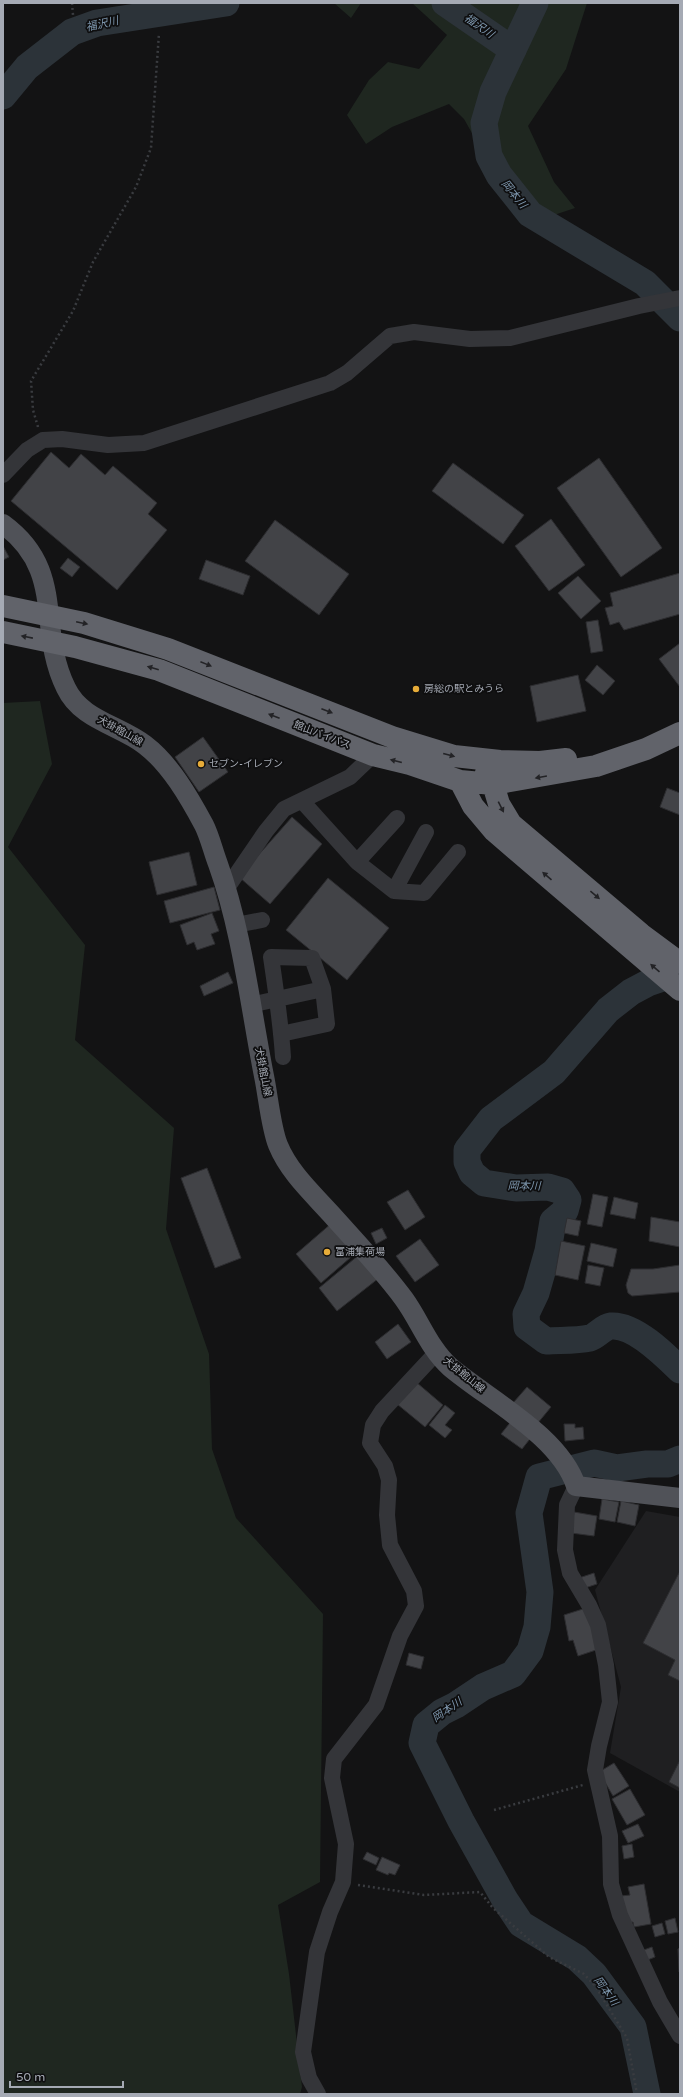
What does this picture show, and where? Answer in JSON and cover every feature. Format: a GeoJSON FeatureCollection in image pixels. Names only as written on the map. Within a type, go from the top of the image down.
{"type":"FeatureCollection","features":[{"type":"Feature","properties":{"kind":"highway","name":"館山バイパス"},"geometry":{"type":"LineString","coordinates":[[3,606],[51,618],[84,623],[168,649],[392,737],[454,756],[478,760],[540,762],[646,749]]}},
{"type":"Feature","properties":{"kind":"highway","name":"館山バイパス"},"geometry":{"type":"LineString","coordinates":[[3,632],[52,641],[159,670],[373,755],[410,764],[460,781],[493,784],[596,766],[646,749],[680,733]]}},
{"type":"Feature","properties":{"kind":"highway"},"geometry":{"type":"LineString","coordinates":[[680,963],[635,940],[494,831],[473,806],[460,781],[478,760],[493,784],[498,804],[510,824],[635,940],[680,990]]}},
{"type":"Feature","properties":{"kind":"main road","name":"犬掛館山線"},"geometry":{"type":"LineString","coordinates":[[3,524],[30,548],[40,567],[51,618],[52,641],[61,678],[71,699],[86,712],[147,746],[169,769],[205,827],[226,888],[236,925],[250,1005],[278,1144],[298,1178],[366,1252],[405,1300],[437,1352],[450,1366],[514,1414],[560,1456],[575,1483]]}},
{"type":"Feature","properties":{"kind":"main road"},"geometry":{"type":"LineString","coordinates":[[575,1483],[680,1498]]}},
{"type":"Feature","properties":{"kind":"street"},"geometry":{"type":"LineString","coordinates":[[3,475],[27,450],[43,440],[62,439],[108,444],[144,443],[330,383],[347,373],[390,336],[414,332],[470,339],[510,338],[639,306],[680,298]]}},
{"type":"Feature","properties":{"kind":"street"},"geometry":{"type":"LineString","coordinates":[[226,888],[266,831],[284,809],[350,778],[373,755]]}},
{"type":"Feature","properties":{"kind":"street"},"geometry":{"type":"LineString","coordinates":[[302,801],[358,862],[394,891],[424,893],[458,852]]}},
{"type":"Feature","properties":{"kind":"street"},"geometry":{"type":"LineString","coordinates":[[358,862],[397,818]]}},
{"type":"Feature","properties":{"kind":"street"},"geometry":{"type":"LineString","coordinates":[[394,891],[426,832]]}},
{"type":"Feature","properties":{"kind":"street"},"geometry":{"type":"LineString","coordinates":[[236,925],[262,920]]}},
{"type":"Feature","properties":{"kind":"street"},"geometry":{"type":"LineString","coordinates":[[281,1034],[327,1024],[323,989],[312,958],[271,957],[283,1057]]}},
{"type":"Feature","properties":{"kind":"street"},"geometry":{"type":"LineString","coordinates":[[250,1005],[323,989]]}},
{"type":"Feature","properties":{"kind":"street"},"geometry":{"type":"LineString","coordinates":[[318,2094],[309,2078],[303,2052],[317,1952],[330,1912],[343,1882],[346,1844],[332,1778],[334,1759],[376,1705],[400,1636],[416,1606],[414,1591],[390,1545],[387,1515],[389,1480],[385,1466],[370,1443],[373,1425],[382,1411],[437,1352]]}},
{"type":"Feature","properties":{"kind":"street"},"geometry":{"type":"LineString","coordinates":[[575,1483],[567,1505],[565,1550],[570,1573],[598,1625],[606,1665],[610,1702],[599,1746],[595,1770],[610,1836],[611,1884],[620,1915],[660,2002],[680,2036]]}},
{"type":"Feature","properties":{"kind":"path"},"geometry":{"type":"LineString","coordinates":[[72,3],[73,16]]}},
{"type":"Feature","properties":{"kind":"path"},"geometry":{"type":"LineString","coordinates":[[43,440],[33,410],[31,381],[73,311],[93,262],[136,187],[151,148],[159,32]]}},
{"type":"Feature","properties":{"kind":"path"},"geometry":{"type":"LineString","coordinates":[[494,1810],[598,1781]]}},
{"type":"Feature","properties":{"kind":"path"},"geometry":{"type":"LineString","coordinates":[[343,1882],[424,1896],[480,1892],[493,1908],[548,1957],[584,1974],[596,1987],[627,2038],[637,2094]]}},
{"type":"Feature","properties":{"kind":"shaded area"},"geometry":{"type":"Polygon","coordinates":[[[334,3],[361,3],[351,18],[334,3]]]}},
{"type":"Feature","properties":{"kind":"shaded area"},"geometry":{"type":"Polygon","coordinates":[[[412,3],[587,3],[566,69],[528,126],[554,182],[575,208],[524,225],[464,119],[449,104],[392,127],[366,144],[347,115],[369,80],[388,62],[419,69],[447,35],[412,3]]]}},
{"type":"Feature","properties":{"kind":"shaded area"},"geometry":{"type":"Polygon","coordinates":[[[40,701],[52,764],[8,847],[85,945],[75,1040],[174,1128],[166,1229],[209,1354],[212,1449],[236,1518],[323,1614],[320,1882],[278,1905],[289,1974],[302,2087],[300,2094],[3,2094],[3,703],[40,701]]]}},
{"type":"Feature","properties":{"kind":"shaded area"},"geometry":{"type":"Polygon","coordinates":[[[646,1511],[680,1517],[680,1792],[610,1753],[621,1687],[595,1590],[646,1511]]]}},
{"type":"Feature","properties":{"kind":"building"},"geometry":{"type":"Polygon","coordinates":[[[51,452],[69,468],[81,454],[105,475],[113,466],[157,503],[148,514],[167,530],[117,590],[11,501],[51,452]]]}},
{"type":"Feature","properties":{"kind":"building"},"geometry":{"type":"Polygon","coordinates":[[[599,458],[662,548],[621,577],[557,488],[599,458]]]}},
{"type":"Feature","properties":{"kind":"building"},"geometry":{"type":"Polygon","coordinates":[[[453,463],[524,515],[503,544],[432,491],[453,463]]]}},
{"type":"Feature","properties":{"kind":"building"},"geometry":{"type":"Polygon","coordinates":[[[551,519],[585,565],[549,591],[515,546],[551,519]]]}},
{"type":"Feature","properties":{"kind":"building"},"geometry":{"type":"Polygon","coordinates":[[[275,520],[349,574],[319,615],[245,561],[275,520]]]}},
{"type":"Feature","properties":{"kind":"building"},"geometry":{"type":"Polygon","coordinates":[[[3,546],[9,557],[3,560],[3,546]]]}},
{"type":"Feature","properties":{"kind":"building"},"geometry":{"type":"Polygon","coordinates":[[[68,558],[80,567],[72,577],[60,568],[68,558]]]}},
{"type":"Feature","properties":{"kind":"building"},"geometry":{"type":"Polygon","coordinates":[[[206,560],[250,576],[243,595],[199,579],[206,560]]]}},
{"type":"Feature","properties":{"kind":"building"},"geometry":{"type":"Polygon","coordinates":[[[680,573],[680,614],[624,630],[619,622],[610,625],[605,608],[613,606],[610,593],[680,573]]]}},
{"type":"Feature","properties":{"kind":"building"},"geometry":{"type":"Polygon","coordinates":[[[578,576],[601,601],[581,619],[558,593],[578,576]]]}},
{"type":"Feature","properties":{"kind":"building"},"geometry":{"type":"Polygon","coordinates":[[[598,620],[603,651],[591,653],[586,622],[598,620]]]}},
{"type":"Feature","properties":{"kind":"building"},"geometry":{"type":"Polygon","coordinates":[[[680,643],[680,687],[659,659],[680,643]]]}},
{"type":"Feature","properties":{"kind":"building"},"geometry":{"type":"Polygon","coordinates":[[[597,665],[615,681],[603,695],[585,680],[597,665]]]}},
{"type":"Feature","properties":{"kind":"building"},"geometry":{"type":"Polygon","coordinates":[[[578,675],[586,711],[537,722],[530,686],[578,675]]]}},
{"type":"Feature","properties":{"kind":"building","name":"セブン-イレブン"},"geometry":{"type":"Polygon","coordinates":[[[203,737],[228,772],[199,792],[175,757],[203,737]]]}},
{"type":"Feature","properties":{"kind":"building"},"geometry":{"type":"Polygon","coordinates":[[[667,788],[680,793],[680,815],[660,807],[667,788]]]}},
{"type":"Feature","properties":{"kind":"building"},"geometry":{"type":"Polygon","coordinates":[[[292,817],[322,844],[270,904],[239,877],[292,817]]]}},
{"type":"Feature","properties":{"kind":"building"},"geometry":{"type":"Polygon","coordinates":[[[189,852],[197,885],[157,895],[149,862],[189,852]]]}},
{"type":"Feature","properties":{"kind":"building"},"geometry":{"type":"Polygon","coordinates":[[[328,878],[389,928],[347,980],[286,930],[328,878]]]}},
{"type":"Feature","properties":{"kind":"building"},"geometry":{"type":"Polygon","coordinates":[[[214,887],[220,910],[170,923],[164,901],[214,887]]]}},
{"type":"Feature","properties":{"kind":"building"},"geometry":{"type":"Polygon","coordinates":[[[212,913],[219,931],[211,934],[215,944],[197,950],[194,942],[187,945],[180,925],[212,913]]]}},
{"type":"Feature","properties":{"kind":"building"},"geometry":{"type":"Polygon","coordinates":[[[228,972],[233,983],[204,996],[200,986],[228,972]]]}},
{"type":"Feature","properties":{"kind":"building"},"geometry":{"type":"Polygon","coordinates":[[[207,1168],[241,1258],[215,1268],[181,1178],[207,1168]]]}},
{"type":"Feature","properties":{"kind":"building"},"geometry":{"type":"Polygon","coordinates":[[[408,1190],[425,1217],[405,1230],[387,1202],[408,1190]]]}},
{"type":"Feature","properties":{"kind":"building"},"geometry":{"type":"Polygon","coordinates":[[[593,1194],[608,1197],[602,1227],[587,1224],[593,1194]]]}},
{"type":"Feature","properties":{"kind":"building"},"geometry":{"type":"Polygon","coordinates":[[[614,1197],[638,1203],[635,1219],[610,1214],[614,1197]]]}},
{"type":"Feature","properties":{"kind":"building"},"geometry":{"type":"Polygon","coordinates":[[[651,1217],[680,1222],[680,1247],[649,1241],[651,1217]]]}},
{"type":"Feature","properties":{"kind":"building"},"geometry":{"type":"Polygon","coordinates":[[[567,1218],[581,1221],[578,1236],[564,1233],[567,1218]]]}},
{"type":"Feature","properties":{"kind":"building","name":"富浦集荷場"},"geometry":{"type":"Polygon","coordinates":[[[333,1222],[358,1251],[321,1283],[296,1254],[333,1222]]]}},
{"type":"Feature","properties":{"kind":"building"},"geometry":{"type":"Polygon","coordinates":[[[382,1228],[387,1238],[376,1244],[371,1233],[382,1228]]]}},
{"type":"Feature","properties":{"kind":"building"},"geometry":{"type":"Polygon","coordinates":[[[420,1239],[439,1265],[415,1282],[396,1256],[420,1239]]]}},
{"type":"Feature","properties":{"kind":"building"},"geometry":{"type":"Polygon","coordinates":[[[561,1241],[585,1246],[578,1280],[555,1275],[561,1241]]]}},
{"type":"Feature","properties":{"kind":"building"},"geometry":{"type":"Polygon","coordinates":[[[591,1243],[617,1249],[613,1267],[587,1261],[591,1243]]]}},
{"type":"Feature","properties":{"kind":"building","name":"富浦集荷場"},"geometry":{"type":"Polygon","coordinates":[[[360,1254],[379,1278],[337,1311],[319,1288],[360,1254]]]}},
{"type":"Feature","properties":{"kind":"building"},"geometry":{"type":"Polygon","coordinates":[[[588,1265],[604,1268],[600,1286],[585,1283],[588,1265]]]}},
{"type":"Feature","properties":{"kind":"building"},"geometry":{"type":"Polygon","coordinates":[[[680,1265],[680,1292],[632,1296],[628,1293],[626,1285],[631,1269],[653,1269],[680,1265]]]}},
{"type":"Feature","properties":{"kind":"building"},"geometry":{"type":"Polygon","coordinates":[[[398,1324],[411,1342],[387,1359],[375,1342],[398,1324]]]}},
{"type":"Feature","properties":{"kind":"building"},"geometry":{"type":"Polygon","coordinates":[[[416,1382],[443,1405],[425,1427],[397,1404],[416,1382]]]}},
{"type":"Feature","properties":{"kind":"building"},"geometry":{"type":"Polygon","coordinates":[[[527,1387],[551,1407],[537,1424],[513,1403],[527,1387]]]}},
{"type":"Feature","properties":{"kind":"building"},"geometry":{"type":"Polygon","coordinates":[[[445,1405],[455,1413],[445,1425],[452,1430],[445,1438],[429,1425],[445,1405]]]}},
{"type":"Feature","properties":{"kind":"building"},"geometry":{"type":"Polygon","coordinates":[[[513,1419],[533,1435],[522,1449],[501,1434],[513,1419]]]}},
{"type":"Feature","properties":{"kind":"building"},"geometry":{"type":"Polygon","coordinates":[[[564,1424],[575,1424],[575,1428],[583,1427],[584,1439],[565,1441],[564,1424]]]}},
{"type":"Feature","properties":{"kind":"building"},"geometry":{"type":"Polygon","coordinates":[[[602,1499],[619,1502],[615,1522],[599,1519],[602,1499]]]}},
{"type":"Feature","properties":{"kind":"building"},"geometry":{"type":"Polygon","coordinates":[[[621,1501],[639,1505],[635,1526],[617,1522],[621,1501]]]}},
{"type":"Feature","properties":{"kind":"building"},"geometry":{"type":"Polygon","coordinates":[[[574,1512],[597,1516],[594,1536],[571,1533],[574,1512]]]}},
{"type":"Feature","properties":{"kind":"building"},"geometry":{"type":"Polygon","coordinates":[[[680,1571],[680,1681],[668,1675],[675,1660],[643,1643],[680,1571]]]}},
{"type":"Feature","properties":{"kind":"building"},"geometry":{"type":"Polygon","coordinates":[[[594,1573],[597,1584],[582,1589],[579,1578],[594,1573]]]}},
{"type":"Feature","properties":{"kind":"building"},"geometry":{"type":"Polygon","coordinates":[[[586,1608],[599,1649],[578,1656],[573,1640],[569,1641],[564,1615],[586,1608]]]}},
{"type":"Feature","properties":{"kind":"building"},"geometry":{"type":"Polygon","coordinates":[[[409,1653],[424,1657],[421,1669],[406,1665],[409,1653]]]}},
{"type":"Feature","properties":{"kind":"building"},"geometry":{"type":"Polygon","coordinates":[[[680,1760],[680,1788],[669,1782],[680,1760]]]}},
{"type":"Feature","properties":{"kind":"building"},"geometry":{"type":"Polygon","coordinates":[[[614,1763],[629,1786],[613,1796],[599,1772],[614,1763]]]}},
{"type":"Feature","properties":{"kind":"building"},"geometry":{"type":"Polygon","coordinates":[[[630,1789],[645,1815],[627,1825],[612,1799],[630,1789]]]}},
{"type":"Feature","properties":{"kind":"building"},"geometry":{"type":"Polygon","coordinates":[[[638,1824],[644,1836],[628,1843],[622,1831],[638,1824]]]}},
{"type":"Feature","properties":{"kind":"building"},"geometry":{"type":"Polygon","coordinates":[[[632,1844],[634,1857],[624,1859],[622,1846],[632,1844]]]}},
{"type":"Feature","properties":{"kind":"building"},"geometry":{"type":"Polygon","coordinates":[[[367,1852],[379,1858],[376,1865],[363,1859],[367,1852]]]}},
{"type":"Feature","properties":{"kind":"building"},"geometry":{"type":"Polygon","coordinates":[[[382,1857],[400,1865],[395,1875],[389,1873],[388,1875],[376,1870],[382,1857]]]}},
{"type":"Feature","properties":{"kind":"building"},"geometry":{"type":"Polygon","coordinates":[[[644,1884],[651,1924],[634,1927],[633,1922],[628,1923],[621,1896],[630,1895],[628,1887],[644,1884]]]}},
{"type":"Feature","properties":{"kind":"building"},"geometry":{"type":"Polygon","coordinates":[[[675,1918],[678,1932],[668,1934],[665,1921],[675,1918]]]}},
{"type":"Feature","properties":{"kind":"building"},"geometry":{"type":"Polygon","coordinates":[[[662,1923],[665,1934],[655,1937],[652,1926],[662,1923]]]}},
{"type":"Feature","properties":{"kind":"building"},"geometry":{"type":"Polygon","coordinates":[[[652,1947],[655,1957],[645,1961],[641,1951],[652,1947]]]}},
{"type":"Feature","properties":{"kind":"building"},"geometry":{"type":"Polygon","coordinates":[[[680,1948],[680,1972],[679,1972],[678,1949],[680,1948]]]}},
{"type":"Feature","properties":{"kind":"waterway","name":"福沢川"},"geometry":{"type":"LineString","coordinates":[[3,96],[27,67],[72,32],[97,23],[226,3]]}},
{"type":"Feature","properties":{"kind":"waterway","name":"福沢川"},"geometry":{"type":"LineString","coordinates":[[445,3],[513,50]]}},
{"type":"Feature","properties":{"kind":"waterway","name":"岡本川"},"geometry":{"type":"LineString","coordinates":[[535,3],[493,92],[484,123],[489,156],[499,175],[530,214],[645,283],[680,318]]}},
{"type":"Feature","properties":{"kind":"waterway","name":"岡本川"},"geometry":{"type":"LineString","coordinates":[[680,972],[648,983],[631,992],[608,1010],[554,1072],[491,1119],[467,1150],[467,1162],[472,1173],[484,1183],[516,1188],[548,1187],[562,1191],[568,1200],[565,1211],[553,1221],[548,1251],[536,1293],[526,1314],[527,1327],[546,1341],[590,1338],[608,1327],[620,1327],[639,1335],[680,1370]]}},
{"type":"Feature","properties":{"kind":"waterway","name":"岡本川"},"geometry":{"type":"LineString","coordinates":[[647,2094],[633,2027],[594,1974],[577,1958],[521,1924],[505,1900],[461,1821],[422,1743],[426,1725],[442,1712],[456,1705],[483,1687],[513,1674],[530,1651],[537,1627],[540,1592],[529,1513],[539,1477],[594,1463],[617,1468],[647,1464],[668,1464],[680,1459]]}},
{"type":"Feature","properties":{"kind":"place","name":"房総の駅とみうら"},"geometry":{"type":"Point","coordinates":[416,689]}},
{"type":"Feature","properties":{"kind":"place","name":"セブン-イレブン"},"geometry":{"type":"Point","coordinates":[201,764]}},
{"type":"Feature","properties":{"kind":"place","name":"富浦集荷場"},"geometry":{"type":"Point","coordinates":[327,1252]}}]}
